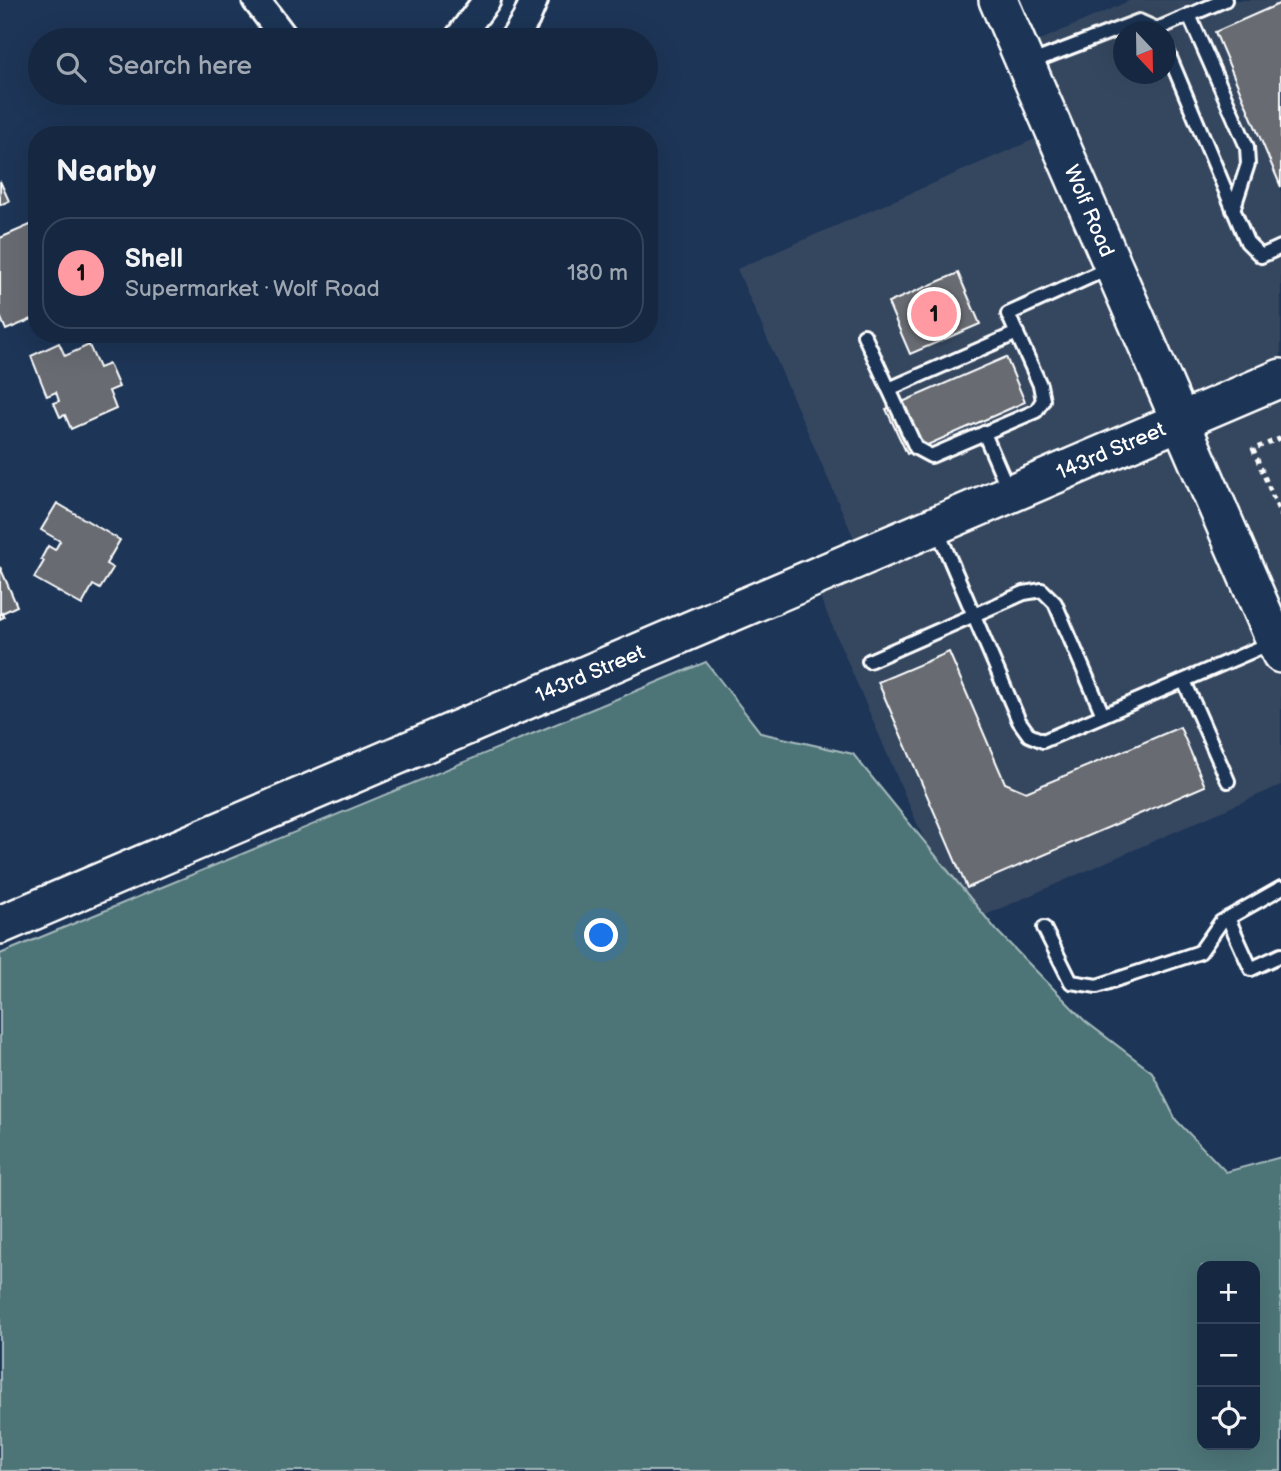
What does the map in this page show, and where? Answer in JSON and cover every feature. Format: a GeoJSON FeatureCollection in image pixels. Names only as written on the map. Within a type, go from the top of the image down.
{"type":"FeatureCollection","features":[{"type":"Feature","properties":{"kind":"main road","name":"Wolf Road"},"geometry":{"type":"LineString","coordinates":[[998,0],[1278,648]]}},
{"type":"Feature","properties":{"kind":"main road","name":"143rd Street"},"geometry":{"type":"LineString","coordinates":[[0,925],[1281,378]]}},
{"type":"Feature","properties":{"kind":"street"},"geometry":{"type":"LineString","coordinates":[[256,0],[277,28]]}},
{"type":"Feature","properties":{"kind":"street"},"geometry":{"type":"LineString","coordinates":[[466,28],[487,0]]}},
{"type":"Feature","properties":{"kind":"street"},"geometry":{"type":"LineString","coordinates":[[520,28],[534,0]]}},
{"type":"Feature","properties":{"kind":"lane"},"geometry":{"type":"LineString","coordinates":[[1176,21],[1225,0]]}},
{"type":"Feature","properties":{"kind":"lane"},"geometry":{"type":"LineString","coordinates":[[1189,15],[1247,147],[1248,164],[1233,210]]}},
{"type":"Feature","properties":{"kind":"lane"},"geometry":{"type":"LineString","coordinates":[[1025,64],[1113,31]]}},
{"type":"Feature","properties":{"kind":"lane"},"geometry":{"type":"LineString","coordinates":[[1176,72],[1247,242],[1261,256],[1281,247]]}},
{"type":"Feature","properties":{"kind":"lane"},"geometry":{"type":"LineString","coordinates":[[864,335],[916,448],[931,456],[1036,411],[1043,400],[1040,386],[1008,314],[1113,266]]}},
{"type":"Feature","properties":{"kind":"lane"},"geometry":{"type":"LineString","coordinates":[[889,389],[1017,333]]}},
{"type":"Feature","properties":{"kind":"lane"},"geometry":{"type":"LineString","coordinates":[[984,433],[1011,494]]}},
{"type":"Feature","properties":{"kind":"lane"},"geometry":{"type":"LineString","coordinates":[[935,526],[1019,721],[1029,735],[1043,741],[1184,681],[1278,648]]}},
{"type":"Feature","properties":{"kind":"lane"},"geometry":{"type":"LineString","coordinates":[[869,661],[1024,593],[1042,590],[1055,603],[1103,715]]}},
{"type":"Feature","properties":{"kind":"lane"},"geometry":{"type":"LineString","coordinates":[[1184,681],[1228,782]]}},
{"type":"Feature","properties":{"kind":"lane"},"geometry":{"type":"LineString","coordinates":[[1044,928],[1071,982],[1097,986],[1200,952],[1221,922],[1281,888]]}},
{"type":"Feature","properties":{"kind":"lane"},"geometry":{"type":"LineString","coordinates":[[1228,918],[1251,969],[1281,955]]}},
{"type":"Feature","properties":{"kind":"path"},"geometry":{"type":"LineString","coordinates":[[1281,438],[1252,449],[1281,516]]}},
{"type":"Feature","properties":{"kind":"shaded area"},"geometry":{"type":"Polygon","coordinates":[[[1131,0],[1281,0],[1281,367],[1186,408],[1027,46],[1131,0]]]}},
{"type":"Feature","properties":{"kind":"shaded area"},"geometry":{"type":"Polygon","coordinates":[[[1044,135],[1167,416],[859,550],[737,269],[1044,135]]]}},
{"type":"Feature","properties":{"kind":"shaded area"},"geometry":{"type":"Polygon","coordinates":[[[1281,388],[1281,629],[1193,425],[1281,388]]]}},
{"type":"Feature","properties":{"kind":"shaded area"},"geometry":{"type":"Polygon","coordinates":[[[1175,435],[1281,682],[1281,785],[961,926],[816,588],[1175,435]]]}},
{"type":"Feature","properties":{"kind":"green space"},"geometry":{"type":"Polygon","coordinates":[[[706,662],[761,733],[853,754],[997,931],[1085,1021],[1152,1072],[1176,1120],[1226,1172],[1281,1157],[1281,1471],[0,1471],[0,954],[706,662]]]}},
{"type":"Feature","properties":{"kind":"building"},"geometry":{"type":"Polygon","coordinates":[[[1281,3],[1281,187],[1215,32],[1281,3]]]}},
{"type":"Feature","properties":{"kind":"building"},"geometry":{"type":"Polygon","coordinates":[[[0,181],[9,201],[0,205],[0,181]]]}},
{"type":"Feature","properties":{"kind":"building"},"geometry":{"type":"Polygon","coordinates":[[[28,226],[28,321],[6,330],[0,316],[0,238],[28,226]]]}},
{"type":"Feature","properties":{"kind":"building"},"geometry":{"type":"Polygon","coordinates":[[[958,273],[980,324],[910,354],[888,303],[958,273]]]}},
{"type":"Feature","properties":{"kind":"building"},"geometry":{"type":"Polygon","coordinates":[[[59,343],[65,356],[89,345],[99,368],[109,364],[119,387],[109,391],[116,409],[71,429],[65,415],[60,417],[54,403],[59,401],[56,392],[47,396],[31,356],[59,343]]]}},
{"type":"Feature","properties":{"kind":"building"},"geometry":{"type":"Polygon","coordinates":[[[1006,357],[1025,402],[907,454],[886,409],[1006,357]]]}},
{"type":"Feature","properties":{"kind":"building"},"geometry":{"type":"Polygon","coordinates":[[[57,503],[120,540],[106,564],[113,568],[100,589],[93,585],[82,605],[34,578],[44,561],[41,559],[48,546],[55,550],[60,541],[41,530],[57,503]]]}},
{"type":"Feature","properties":{"kind":"building"},"geometry":{"type":"Polygon","coordinates":[[[0,567],[17,606],[2,613],[4,617],[0,619],[0,567]]]}},
{"type":"Feature","properties":{"kind":"building"},"geometry":{"type":"Polygon","coordinates":[[[949,652],[1005,783],[1026,792],[1180,727],[1205,786],[967,888],[878,682],[949,652]]]}},
{"type":"Feature","properties":{"kind":"place","name":"Shell"},"geometry":{"type":"Point","coordinates":[934,314]}}]}
